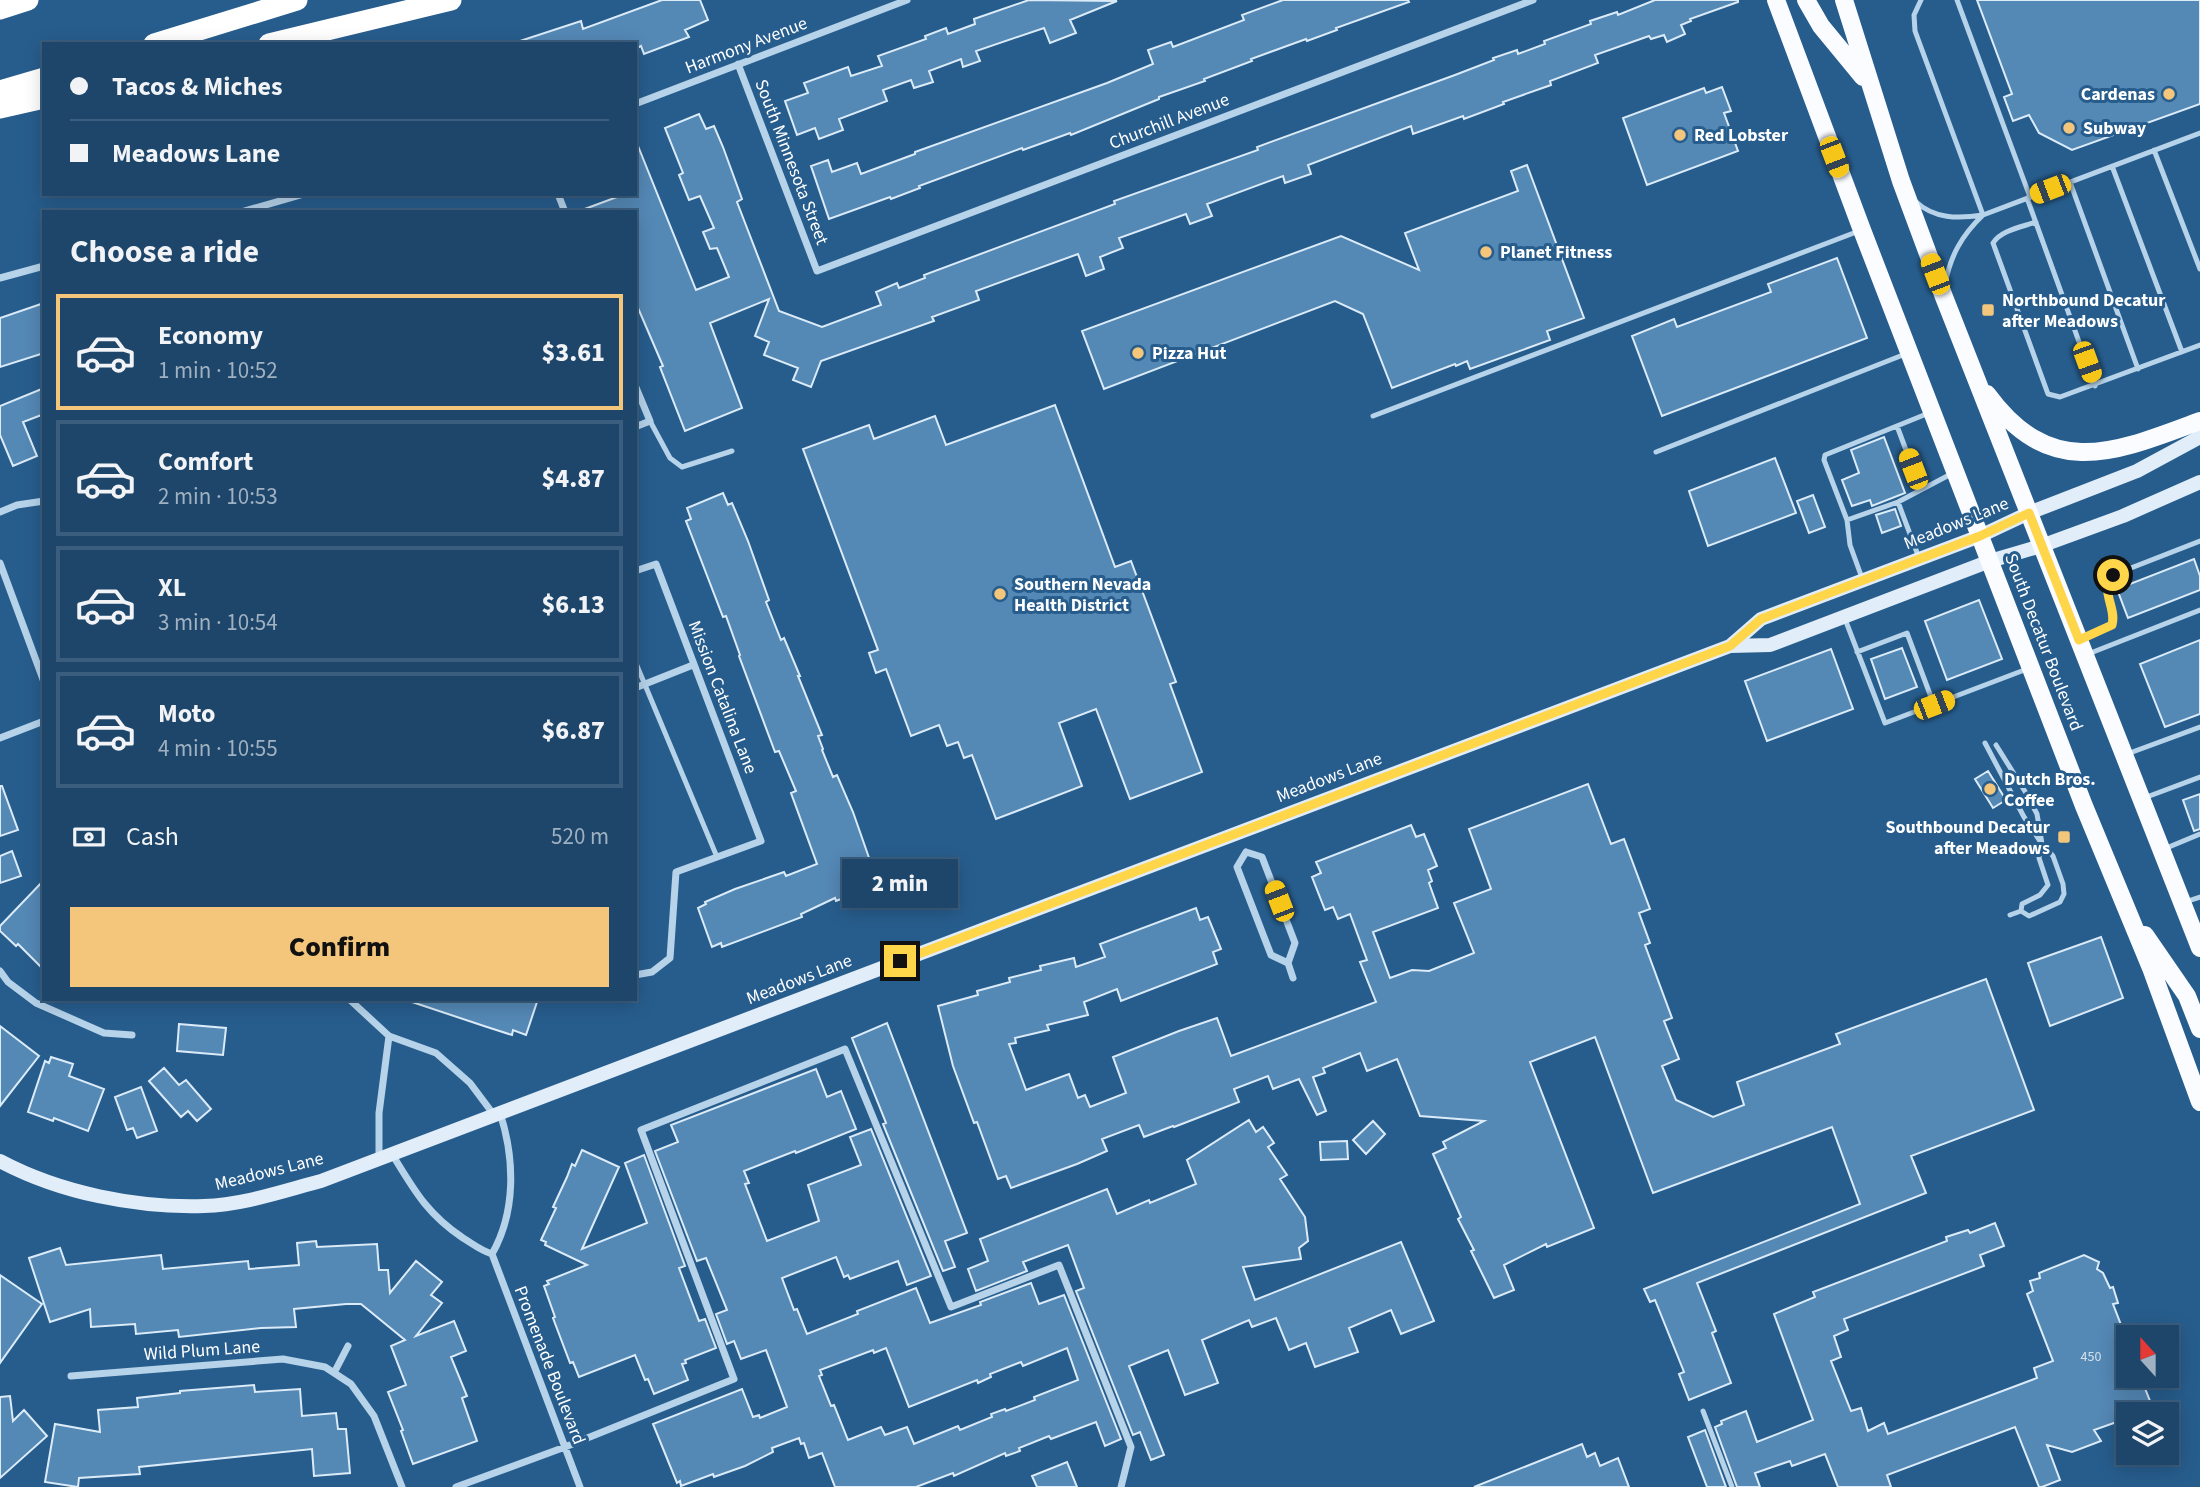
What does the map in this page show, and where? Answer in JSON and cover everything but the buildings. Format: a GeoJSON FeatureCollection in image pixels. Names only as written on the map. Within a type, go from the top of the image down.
{"type":"FeatureCollection","features":[{"type":"Feature","properties":{"kind":"highway"},"geometry":{"type":"LineString","coordinates":[[0,9],[28,0]]}},
{"type":"Feature","properties":{"kind":"highway"},"geometry":{"type":"LineString","coordinates":[[160,42],[297,0]]}},
{"type":"Feature","properties":{"kind":"highway"},"geometry":{"type":"LineString","coordinates":[[277,42],[452,0]]}},
{"type":"Feature","properties":{"kind":"highway"},"geometry":{"type":"LineString","coordinates":[[0,91],[42,79]]}},
{"type":"Feature","properties":{"kind":"highway"},"geometry":{"type":"LineString","coordinates":[[0,108],[42,98]]}},
{"type":"Feature","properties":{"kind":"main road","name":"South Decatur Boulevard"},"geometry":{"type":"LineString","coordinates":[[1776,0],[2098,842],[2191,1053],[2200,1102]]}},
{"type":"Feature","properties":{"kind":"main road"},"geometry":{"type":"LineString","coordinates":[[1805,0],[1821,26],[1869,85]]}},
{"type":"Feature","properties":{"kind":"main road","name":"South Decatur Boulevard"},"geometry":{"type":"LineString","coordinates":[[1844,0],[1901,181],[1944,297],[2200,948]]}},
{"type":"Feature","properties":{"kind":"main road"},"geometry":{"type":"LineString","coordinates":[[1972,371],[1988,396],[2011,423],[2035,440],[2063,452],[2084,454],[2121,448],[2200,422]]}},
{"type":"Feature","properties":{"kind":"main road"},"geometry":{"type":"LineString","coordinates":[[2124,902],[2186,996],[2200,1029]]}},
{"type":"Feature","properties":{"kind":"street","name":"Harmony Avenue"},"geometry":{"type":"LineString","coordinates":[[637,103],[907,0]]}},
{"type":"Feature","properties":{"kind":"street","name":"Churchill Avenue"},"geometry":{"type":"LineString","coordinates":[[817,271],[1533,0]]}},
{"type":"Feature","properties":{"kind":"street","name":"South Minnesota Street"},"geometry":{"type":"LineString","coordinates":[[738,64],[817,271]]}},
{"type":"Feature","properties":{"kind":"street"},"geometry":{"type":"LineString","coordinates":[[248,210],[297,196]]}},
{"type":"Feature","properties":{"kind":"street"},"geometry":{"type":"LineString","coordinates":[[0,278],[42,267]]}},
{"type":"Feature","properties":{"kind":"street"},"geometry":{"type":"LineString","coordinates":[[637,390],[650,421],[637,426]]}},
{"type":"Feature","properties":{"kind":"street","name":"Meadows Lane"},"geometry":{"type":"LineString","coordinates":[[1730,646],[1761,619],[1980,536],[2029,513],[2137,471],[2200,437]]}},
{"type":"Feature","properties":{"kind":"street","name":"Meadows Lane"},"geometry":{"type":"LineString","coordinates":[[0,1161],[25,1175],[91,1194],[127,1200],[206,1206],[257,1198],[321,1181],[1730,646],[1770,645],[1990,561],[2151,504],[2200,482]]}},
{"type":"Feature","properties":{"kind":"street"},"geometry":{"type":"LineString","coordinates":[[0,512],[17,505],[42,501]]}},
{"type":"Feature","properties":{"kind":"street"},"geometry":{"type":"LineString","coordinates":[[0,563],[42,677]]}},
{"type":"Feature","properties":{"kind":"street","name":"Mission Catalina Lane"},"geometry":{"type":"LineString","coordinates":[[637,570],[656,564],[761,841],[717,857]]}},
{"type":"Feature","properties":{"kind":"street"},"geometry":{"type":"LineString","coordinates":[[637,687],[693,665]]}},
{"type":"Feature","properties":{"kind":"street"},"geometry":{"type":"LineString","coordinates":[[0,738],[42,722]]}},
{"type":"Feature","properties":{"kind":"street"},"geometry":{"type":"LineString","coordinates":[[1238,832],[1246,852],[1262,858],[1295,943],[1288,963],[1293,978]]}},
{"type":"Feature","properties":{"kind":"street"},"geometry":{"type":"LineString","coordinates":[[1246,852],[1237,867],[1271,955],[1288,963]]}},
{"type":"Feature","properties":{"kind":"street"},"geometry":{"type":"LineString","coordinates":[[637,975],[652,972],[670,958],[676,872],[717,857]]}},
{"type":"Feature","properties":{"kind":"street"},"geometry":{"type":"LineString","coordinates":[[0,971],[8,982],[36,1003],[104,1032],[132,1035]]}},
{"type":"Feature","properties":{"kind":"street"},"geometry":{"type":"LineString","coordinates":[[351,1001],[389,1037],[436,1053],[470,1083],[497,1114],[507,1133],[511,1172],[504,1227],[492,1254],[480,1250],[431,1213],[386,1156],[380,1113],[389,1037]]}},
{"type":"Feature","properties":{"kind":"street"},"geometry":{"type":"LineString","coordinates":[[456,1487],[565,1447],[734,1379],[641,1130],[845,1049],[951,1307],[1059,1265],[1131,1447],[1121,1487]]}},
{"type":"Feature","properties":{"kind":"street","name":"Promenade Boulevard"},"geometry":{"type":"LineString","coordinates":[[492,1254],[580,1487]]}},
{"type":"Feature","properties":{"kind":"street"},"geometry":{"type":"LineString","coordinates":[[334,1373],[348,1346]]}},
{"type":"Feature","properties":{"kind":"street","name":"Wild Plum Lane"},"geometry":{"type":"LineString","coordinates":[[71,1376],[283,1359],[325,1367],[351,1384],[374,1416],[402,1487]]}},
{"type":"Feature","properties":{"kind":"lane"},"geometry":{"type":"LineString","coordinates":[[1921,0],[1913,15],[1914,31],[1983,215]]}},
{"type":"Feature","properties":{"kind":"lane"},"geometry":{"type":"LineString","coordinates":[[1957,0],[2095,386]]}},
{"type":"Feature","properties":{"kind":"lane"},"geometry":{"type":"LineString","coordinates":[[1901,181],[1914,200],[1933,213],[1955,218],[1983,215],[2199,135]]}},
{"type":"Feature","properties":{"kind":"lane"},"geometry":{"type":"LineString","coordinates":[[2154,150],[2200,269]]}},
{"type":"Feature","properties":{"kind":"lane"},"geometry":{"type":"LineString","coordinates":[[2112,166],[2182,352]]}},
{"type":"Feature","properties":{"kind":"lane"},"geometry":{"type":"LineString","coordinates":[[2070,182],[2138,369]]}},
{"type":"Feature","properties":{"kind":"lane"},"geometry":{"type":"LineString","coordinates":[[1944,297],[1955,251],[1969,228],[1983,215]]}},
{"type":"Feature","properties":{"kind":"lane"},"geometry":{"type":"LineString","coordinates":[[2036,222],[2003,234],[1993,243],[2048,394],[2060,397],[2095,386],[2200,345]]}},
{"type":"Feature","properties":{"kind":"lane"},"geometry":{"type":"LineString","coordinates":[[1373,416],[1862,229]]}},
{"type":"Feature","properties":{"kind":"lane"},"geometry":{"type":"LineString","coordinates":[[1656,452],[1909,353]]}},
{"type":"Feature","properties":{"kind":"lane"},"geometry":{"type":"LineString","coordinates":[[1863,580],[1850,545],[1847,520],[1824,460],[1825,455],[1932,412]]}},
{"type":"Feature","properties":{"kind":"lane"},"geometry":{"type":"LineString","coordinates":[[650,421],[670,458],[682,467],[732,451]]}},
{"type":"Feature","properties":{"kind":"lane"},"geometry":{"type":"LineString","coordinates":[[1897,426],[1921,490]]}},
{"type":"Feature","properties":{"kind":"lane"},"geometry":{"type":"LineString","coordinates":[[1847,520],[1898,502],[1955,472]]}},
{"type":"Feature","properties":{"kind":"lane"},"geometry":{"type":"LineString","coordinates":[[1898,502],[1920,559]]}},
{"type":"Feature","properties":{"kind":"lane"},"geometry":{"type":"LineString","coordinates":[[2082,648],[2112,625],[2114,618],[2106,589],[2113,575],[2200,541]]}},
{"type":"Feature","properties":{"kind":"lane"},"geometry":{"type":"LineString","coordinates":[[2082,648],[2200,610]]}},
{"type":"Feature","properties":{"kind":"lane"},"geometry":{"type":"LineString","coordinates":[[1844,616],[1885,723],[2031,668]]}},
{"type":"Feature","properties":{"kind":"lane"},"geometry":{"type":"LineString","coordinates":[[1857,652],[1907,633],[1934,705]]}},
{"type":"Feature","properties":{"kind":"lane"},"geometry":{"type":"LineString","coordinates":[[637,667],[717,857]]}},
{"type":"Feature","properties":{"kind":"lane"},"geometry":{"type":"LineString","coordinates":[[2124,755],[2200,727]]}},
{"type":"Feature","properties":{"kind":"lane"},"geometry":{"type":"LineString","coordinates":[[1985,743],[2024,817],[2053,856],[2063,884],[2064,894],[2054,906],[2029,916],[2021,911]]}},
{"type":"Feature","properties":{"kind":"lane"},"geometry":{"type":"LineString","coordinates":[[1996,745],[2037,814],[2042,844],[2039,858],[2048,885],[2040,895],[2022,904],[2021,911]]}},
{"type":"Feature","properties":{"kind":"lane"},"geometry":{"type":"LineString","coordinates":[[2141,799],[2200,777]]}},
{"type":"Feature","properties":{"kind":"lane"},"geometry":{"type":"LineString","coordinates":[[2161,850],[2200,834]]}},
{"type":"Feature","properties":{"kind":"lane"},"geometry":{"type":"LineString","coordinates":[[2182,903],[2200,897]]}},
{"type":"Feature","properties":{"kind":"lane"},"geometry":{"type":"LineString","coordinates":[[2010,915],[2021,911]]}},
{"type":"Feature","properties":{"kind":"lane"},"geometry":{"type":"LineString","coordinates":[[1703,1411],[1732,1487]]}},
{"type":"Feature","properties":{"kind":"place","name":"Cardenas"},"geometry":{"type":"Point","coordinates":[2169,94]}},
{"type":"Feature","properties":{"kind":"place","name":"Subway"},"geometry":{"type":"Point","coordinates":[2069,128]}},
{"type":"Feature","properties":{"kind":"place","name":"Red Lobster"},"geometry":{"type":"Point","coordinates":[1680,135]}},
{"type":"Feature","properties":{"kind":"place","name":"Planet Fitness"},"geometry":{"type":"Point","coordinates":[1486,252]}},
{"type":"Feature","properties":{"kind":"place","name":"Northbound Decatur after Meadows"},"geometry":{"type":"Point","coordinates":[1988,310]}},
{"type":"Feature","properties":{"kind":"place","name":"Pizza Hut"},"geometry":{"type":"Point","coordinates":[1138,353]}},
{"type":"Feature","properties":{"kind":"place","name":"Southern Nevada Health District"},"geometry":{"type":"Point","coordinates":[1000,594]}},
{"type":"Feature","properties":{"kind":"place","name":"Dutch Bros. Coffee"},"geometry":{"type":"Point","coordinates":[1990,789]}},
{"type":"Feature","properties":{"kind":"place","name":"Southbound Decatur after Meadows"},"geometry":{"type":"Point","coordinates":[2064,837]}},
{"type":"Feature","properties":{"kind":"route"},"geometry":{"type":"LineString","coordinates":[[900,961],[1730,646],[1761,619],[1980,536],[2029,513],[2079,640],[2112,625],[2114,618],[2106,589],[2113,575]]}}]}
